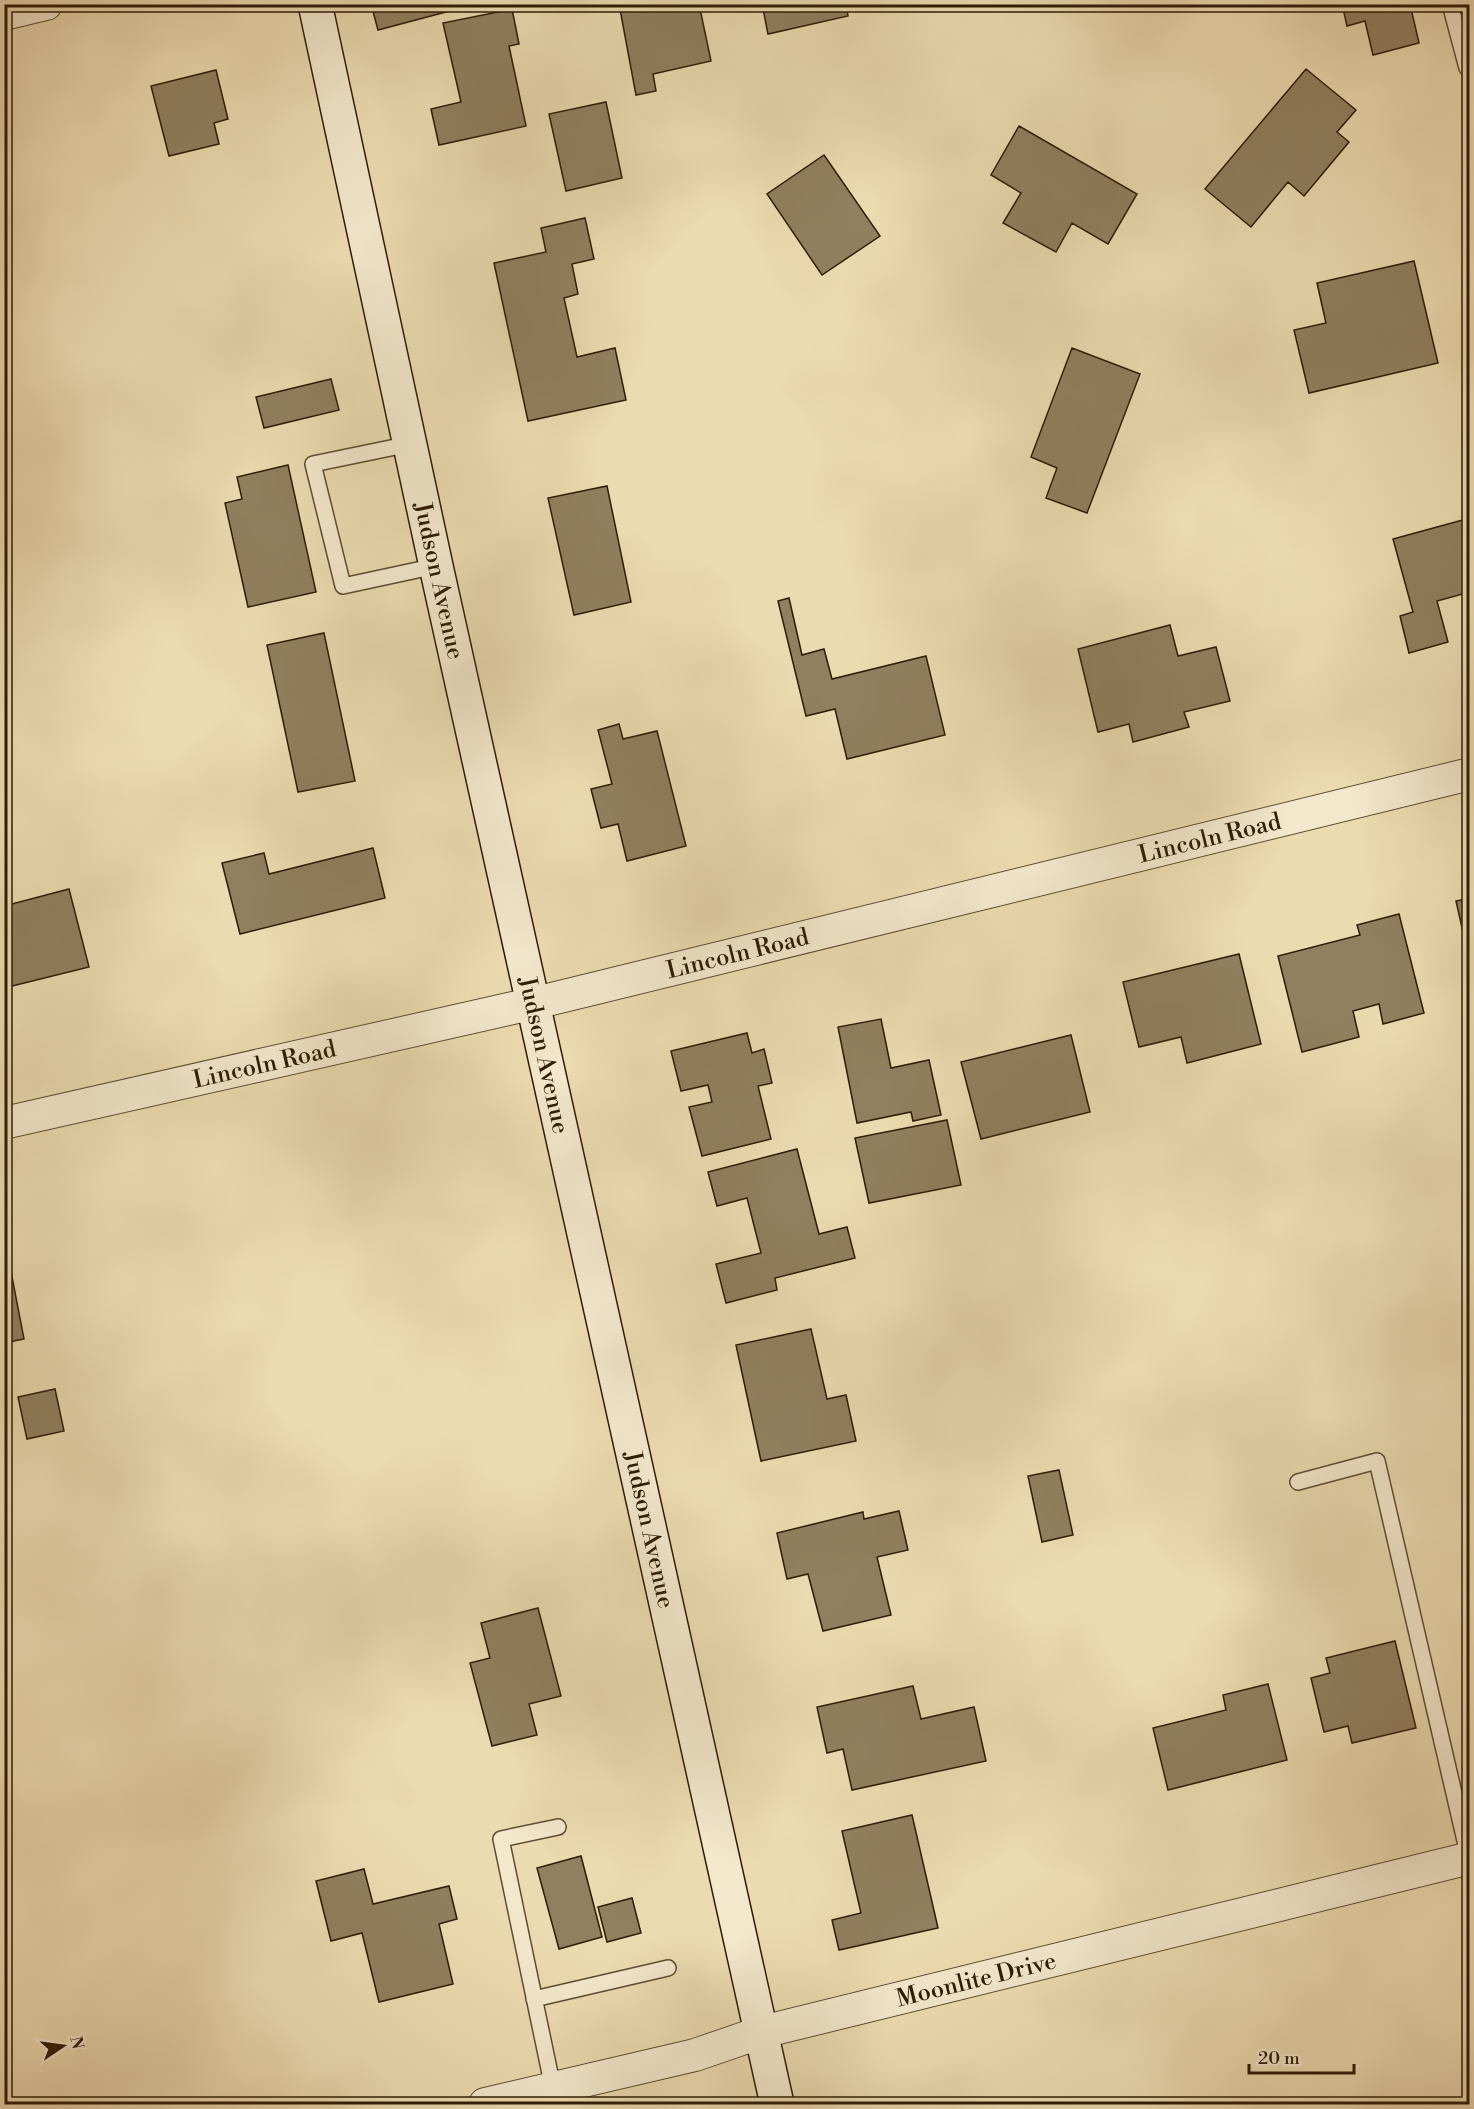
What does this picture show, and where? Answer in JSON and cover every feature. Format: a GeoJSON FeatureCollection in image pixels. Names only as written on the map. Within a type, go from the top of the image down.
{"type":"FeatureCollection","features":[{"type":"Feature","properties":{"kind":"street"},"geometry":{"type":"LineString","coordinates":[[4,14],[46,4]]}},
{"type":"Feature","properties":{"kind":"street","name":"Judson Avenue"},"geometry":{"type":"LineString","coordinates":[[315,4],[436,566],[535,1003],[777,2104]]}},
{"type":"Feature","properties":{"kind":"street","name":"Lincoln Road"},"geometry":{"type":"LineString","coordinates":[[4,1123],[535,1003],[1470,774]]}},
{"type":"Feature","properties":{"kind":"street","name":"Moonlite Drive"},"geometry":{"type":"LineString","coordinates":[[485,2104],[695,2055],[762,2032],[1469,1858]]}},
{"type":"Feature","properties":{"kind":"lane"},"geometry":{"type":"LineString","coordinates":[[1450,4],[1467,68],[1470,67]]}},
{"type":"Feature","properties":{"kind":"lane"},"geometry":{"type":"LineString","coordinates":[[410,444],[313,464],[343,586],[436,566]]}},
{"type":"Feature","properties":{"kind":"lane"},"geometry":{"type":"LineString","coordinates":[[1298,1482],[1377,1461],[1469,1858]]}},
{"type":"Feature","properties":{"kind":"lane"},"geometry":{"type":"LineString","coordinates":[[553,2088],[501,1839],[558,1827]]}},
{"type":"Feature","properties":{"kind":"lane"},"geometry":{"type":"LineString","coordinates":[[534,1999],[668,1968]]}},
{"type":"Feature","properties":{"kind":"building"},"geometry":{"type":"Polygon","coordinates":[[[371,4],[476,4],[378,30],[371,4]]]}},
{"type":"Feature","properties":{"kind":"building"},"geometry":{"type":"Polygon","coordinates":[[[619,4],[699,4],[711,61],[653,74],[656,91],[636,95],[619,4]]]}},
{"type":"Feature","properties":{"kind":"building"},"geometry":{"type":"Polygon","coordinates":[[[762,4],[846,4],[848,16],[768,34],[762,4]]]}},
{"type":"Feature","properties":{"kind":"building"},"geometry":{"type":"Polygon","coordinates":[[[1342,4],[1410,4],[1419,43],[1373,55],[1365,21],[1347,26],[1342,4]]]}},
{"type":"Feature","properties":{"kind":"building"},"geometry":{"type":"Polygon","coordinates":[[[512,9],[519,44],[509,46],[526,126],[439,145],[431,109],[461,102],[443,23],[512,9]]]}},
{"type":"Feature","properties":{"kind":"building"},"geometry":{"type":"Polygon","coordinates":[[[1306,69],[1356,110],[1337,132],[1349,142],[1304,196],[1288,182],[1251,227],[1205,189],[1306,69]]]}},
{"type":"Feature","properties":{"kind":"building"},"geometry":{"type":"Polygon","coordinates":[[[216,70],[228,119],[214,123],[219,144],[169,156],[151,86],[216,70]]]}},
{"type":"Feature","properties":{"kind":"building"},"geometry":{"type":"Polygon","coordinates":[[[606,102],[622,178],[566,191],[549,114],[606,102]]]}},
{"type":"Feature","properties":{"kind":"building"},"geometry":{"type":"Polygon","coordinates":[[[1019,126],[1137,194],[1108,244],[1072,223],[1056,252],[1003,223],[1021,193],[991,175],[1019,126]]]}},
{"type":"Feature","properties":{"kind":"building"},"geometry":{"type":"Polygon","coordinates":[[[824,155],[880,236],[822,275],[767,194],[824,155]]]}},
{"type":"Feature","properties":{"kind":"building"},"geometry":{"type":"Polygon","coordinates":[[[585,218],[594,259],[572,264],[578,294],[564,298],[577,357],[615,348],[626,400],[528,421],[494,263],[546,252],[541,228],[585,218]]]}},
{"type":"Feature","properties":{"kind":"building"},"geometry":{"type":"Polygon","coordinates":[[[1414,261],[1438,363],[1309,393],[1294,330],[1326,323],[1317,283],[1414,261]]]}},
{"type":"Feature","properties":{"kind":"building"},"geometry":{"type":"Polygon","coordinates":[[[1072,348],[1140,374],[1087,513],[1046,498],[1057,468],[1031,457],[1072,348]]]}},
{"type":"Feature","properties":{"kind":"building"},"geometry":{"type":"Polygon","coordinates":[[[331,379],[339,410],[264,428],[256,397],[331,379]]]}},
{"type":"Feature","properties":{"kind":"building"},"geometry":{"type":"Polygon","coordinates":[[[288,465],[316,592],[248,607],[225,503],[242,499],[237,477],[288,465]]]}},
{"type":"Feature","properties":{"kind":"building"},"geometry":{"type":"Polygon","coordinates":[[[607,486],[631,602],[574,615],[548,498],[607,486]]]}},
{"type":"Feature","properties":{"kind":"building"},"geometry":{"type":"Polygon","coordinates":[[[1470,518],[1470,592],[1437,601],[1448,642],[1409,653],[1400,616],[1413,612],[1393,539],[1470,518]]]}},
{"type":"Feature","properties":{"kind":"building"},"geometry":{"type":"Polygon","coordinates":[[[789,598],[802,655],[824,649],[832,679],[926,656],[945,735],[847,759],[835,709],[806,716],[778,601],[789,598]]]}},
{"type":"Feature","properties":{"kind":"building"},"geometry":{"type":"Polygon","coordinates":[[[1170,625],[1178,656],[1216,647],[1230,701],[1184,712],[1189,727],[1133,742],[1129,724],[1098,732],[1078,649],[1170,625]]]}},
{"type":"Feature","properties":{"kind":"building"},"geometry":{"type":"Polygon","coordinates":[[[324,633],[355,781],[298,792],[267,645],[324,633]]]}},
{"type":"Feature","properties":{"kind":"building"},"geometry":{"type":"Polygon","coordinates":[[[619,724],[623,739],[657,731],[686,846],[627,861],[618,824],[601,828],[591,789],[612,784],[598,730],[619,724]]]}},
{"type":"Feature","properties":{"kind":"building"},"geometry":{"type":"Polygon","coordinates":[[[373,848],[385,898],[240,934],[222,863],[264,853],[269,874],[373,848]]]}},
{"type":"Feature","properties":{"kind":"building"},"geometry":{"type":"Polygon","coordinates":[[[69,889],[89,967],[4,988],[4,906],[69,889]]]}},
{"type":"Feature","properties":{"kind":"building"},"geometry":{"type":"Polygon","coordinates":[[[1470,898],[1470,963],[1456,901],[1470,898]]]}},
{"type":"Feature","properties":{"kind":"building"},"geometry":{"type":"Polygon","coordinates":[[[1399,914],[1424,1013],[1383,1024],[1379,1004],[1353,1011],[1359,1037],[1302,1052],[1278,956],[1360,935],[1357,925],[1399,914]]]}},
{"type":"Feature","properties":{"kind":"building"},"geometry":{"type":"Polygon","coordinates":[[[1239,954],[1261,1044],[1187,1063],[1181,1037],[1139,1047],[1123,982],[1239,954]]]}},
{"type":"Feature","properties":{"kind":"building"},"geometry":{"type":"Polygon","coordinates":[[[881,1019],[891,1068],[929,1060],[941,1115],[913,1121],[911,1112],[857,1123],[838,1027],[881,1019]]]}},
{"type":"Feature","properties":{"kind":"building"},"geometry":{"type":"Polygon","coordinates":[[[747,1033],[752,1053],[764,1049],[772,1083],[758,1086],[771,1139],[702,1156],[689,1107],[712,1102],[708,1085],[681,1091],[671,1051],[747,1033]]]}},
{"type":"Feature","properties":{"kind":"building"},"geometry":{"type":"Polygon","coordinates":[[[1071,1035],[1090,1112],[981,1139],[961,1062],[1071,1035]]]}},
{"type":"Feature","properties":{"kind":"building"},"geometry":{"type":"Polygon","coordinates":[[[947,1120],[961,1185],[869,1203],[855,1138],[947,1120]]]}},
{"type":"Feature","properties":{"kind":"building"},"geometry":{"type":"Polygon","coordinates":[[[797,1149],[819,1234],[847,1227],[855,1258],[775,1278],[777,1290],[726,1303],[716,1264],[761,1253],[747,1198],[717,1206],[708,1172],[797,1149]]]}},
{"type":"Feature","properties":{"kind":"building"},"geometry":{"type":"Polygon","coordinates":[[[4,1256],[8,1256],[24,1339],[4,1343],[4,1256]]]}},
{"type":"Feature","properties":{"kind":"building"},"geometry":{"type":"Polygon","coordinates":[[[811,1329],[827,1399],[846,1395],[856,1441],[761,1461],[736,1345],[811,1329]]]}},
{"type":"Feature","properties":{"kind":"building"},"geometry":{"type":"Polygon","coordinates":[[[55,1389],[64,1431],[27,1439],[18,1397],[55,1389]]]}},
{"type":"Feature","properties":{"kind":"building"},"geometry":{"type":"Polygon","coordinates":[[[1059,1470],[1073,1535],[1042,1542],[1028,1476],[1059,1470]]]}},
{"type":"Feature","properties":{"kind":"building"},"geometry":{"type":"Polygon","coordinates":[[[899,1511],[908,1550],[877,1557],[891,1615],[823,1631],[808,1574],[787,1579],[777,1533],[863,1512],[864,1519],[899,1511]]]}},
{"type":"Feature","properties":{"kind":"building"},"geometry":{"type":"Polygon","coordinates":[[[538,1608],[561,1696],[529,1704],[537,1735],[492,1746],[470,1663],[490,1658],[481,1623],[538,1608]]]}},
{"type":"Feature","properties":{"kind":"building"},"geometry":{"type":"Polygon","coordinates":[[[1395,1641],[1416,1728],[1352,1743],[1348,1726],[1324,1732],[1311,1678],[1330,1673],[1326,1658],[1395,1641]]]}},
{"type":"Feature","properties":{"kind":"building"},"geometry":{"type":"Polygon","coordinates":[[[1268,1684],[1287,1760],[1168,1790],[1153,1728],[1226,1710],[1223,1695],[1268,1684]]]}},
{"type":"Feature","properties":{"kind":"building"},"geometry":{"type":"Polygon","coordinates":[[[913,1686],[921,1719],[974,1707],[986,1761],[852,1790],[843,1749],[827,1753],[817,1707],[913,1686]]]}},
{"type":"Feature","properties":{"kind":"building"},"geometry":{"type":"Polygon","coordinates":[[[912,1815],[938,1928],[839,1950],[832,1920],[861,1913],[842,1831],[912,1815]]]}},
{"type":"Feature","properties":{"kind":"building"},"geometry":{"type":"Polygon","coordinates":[[[581,1856],[602,1937],[559,1949],[537,1868],[581,1856]]]}},
{"type":"Feature","properties":{"kind":"building"},"geometry":{"type":"Polygon","coordinates":[[[364,1869],[373,1904],[449,1886],[457,1919],[439,1924],[453,1984],[379,2002],[362,1933],[331,1941],[316,1881],[364,1869]]]}},
{"type":"Feature","properties":{"kind":"building"},"geometry":{"type":"Polygon","coordinates":[[[632,1898],[641,1933],[607,1942],[598,1907],[632,1898]]]}}]}
